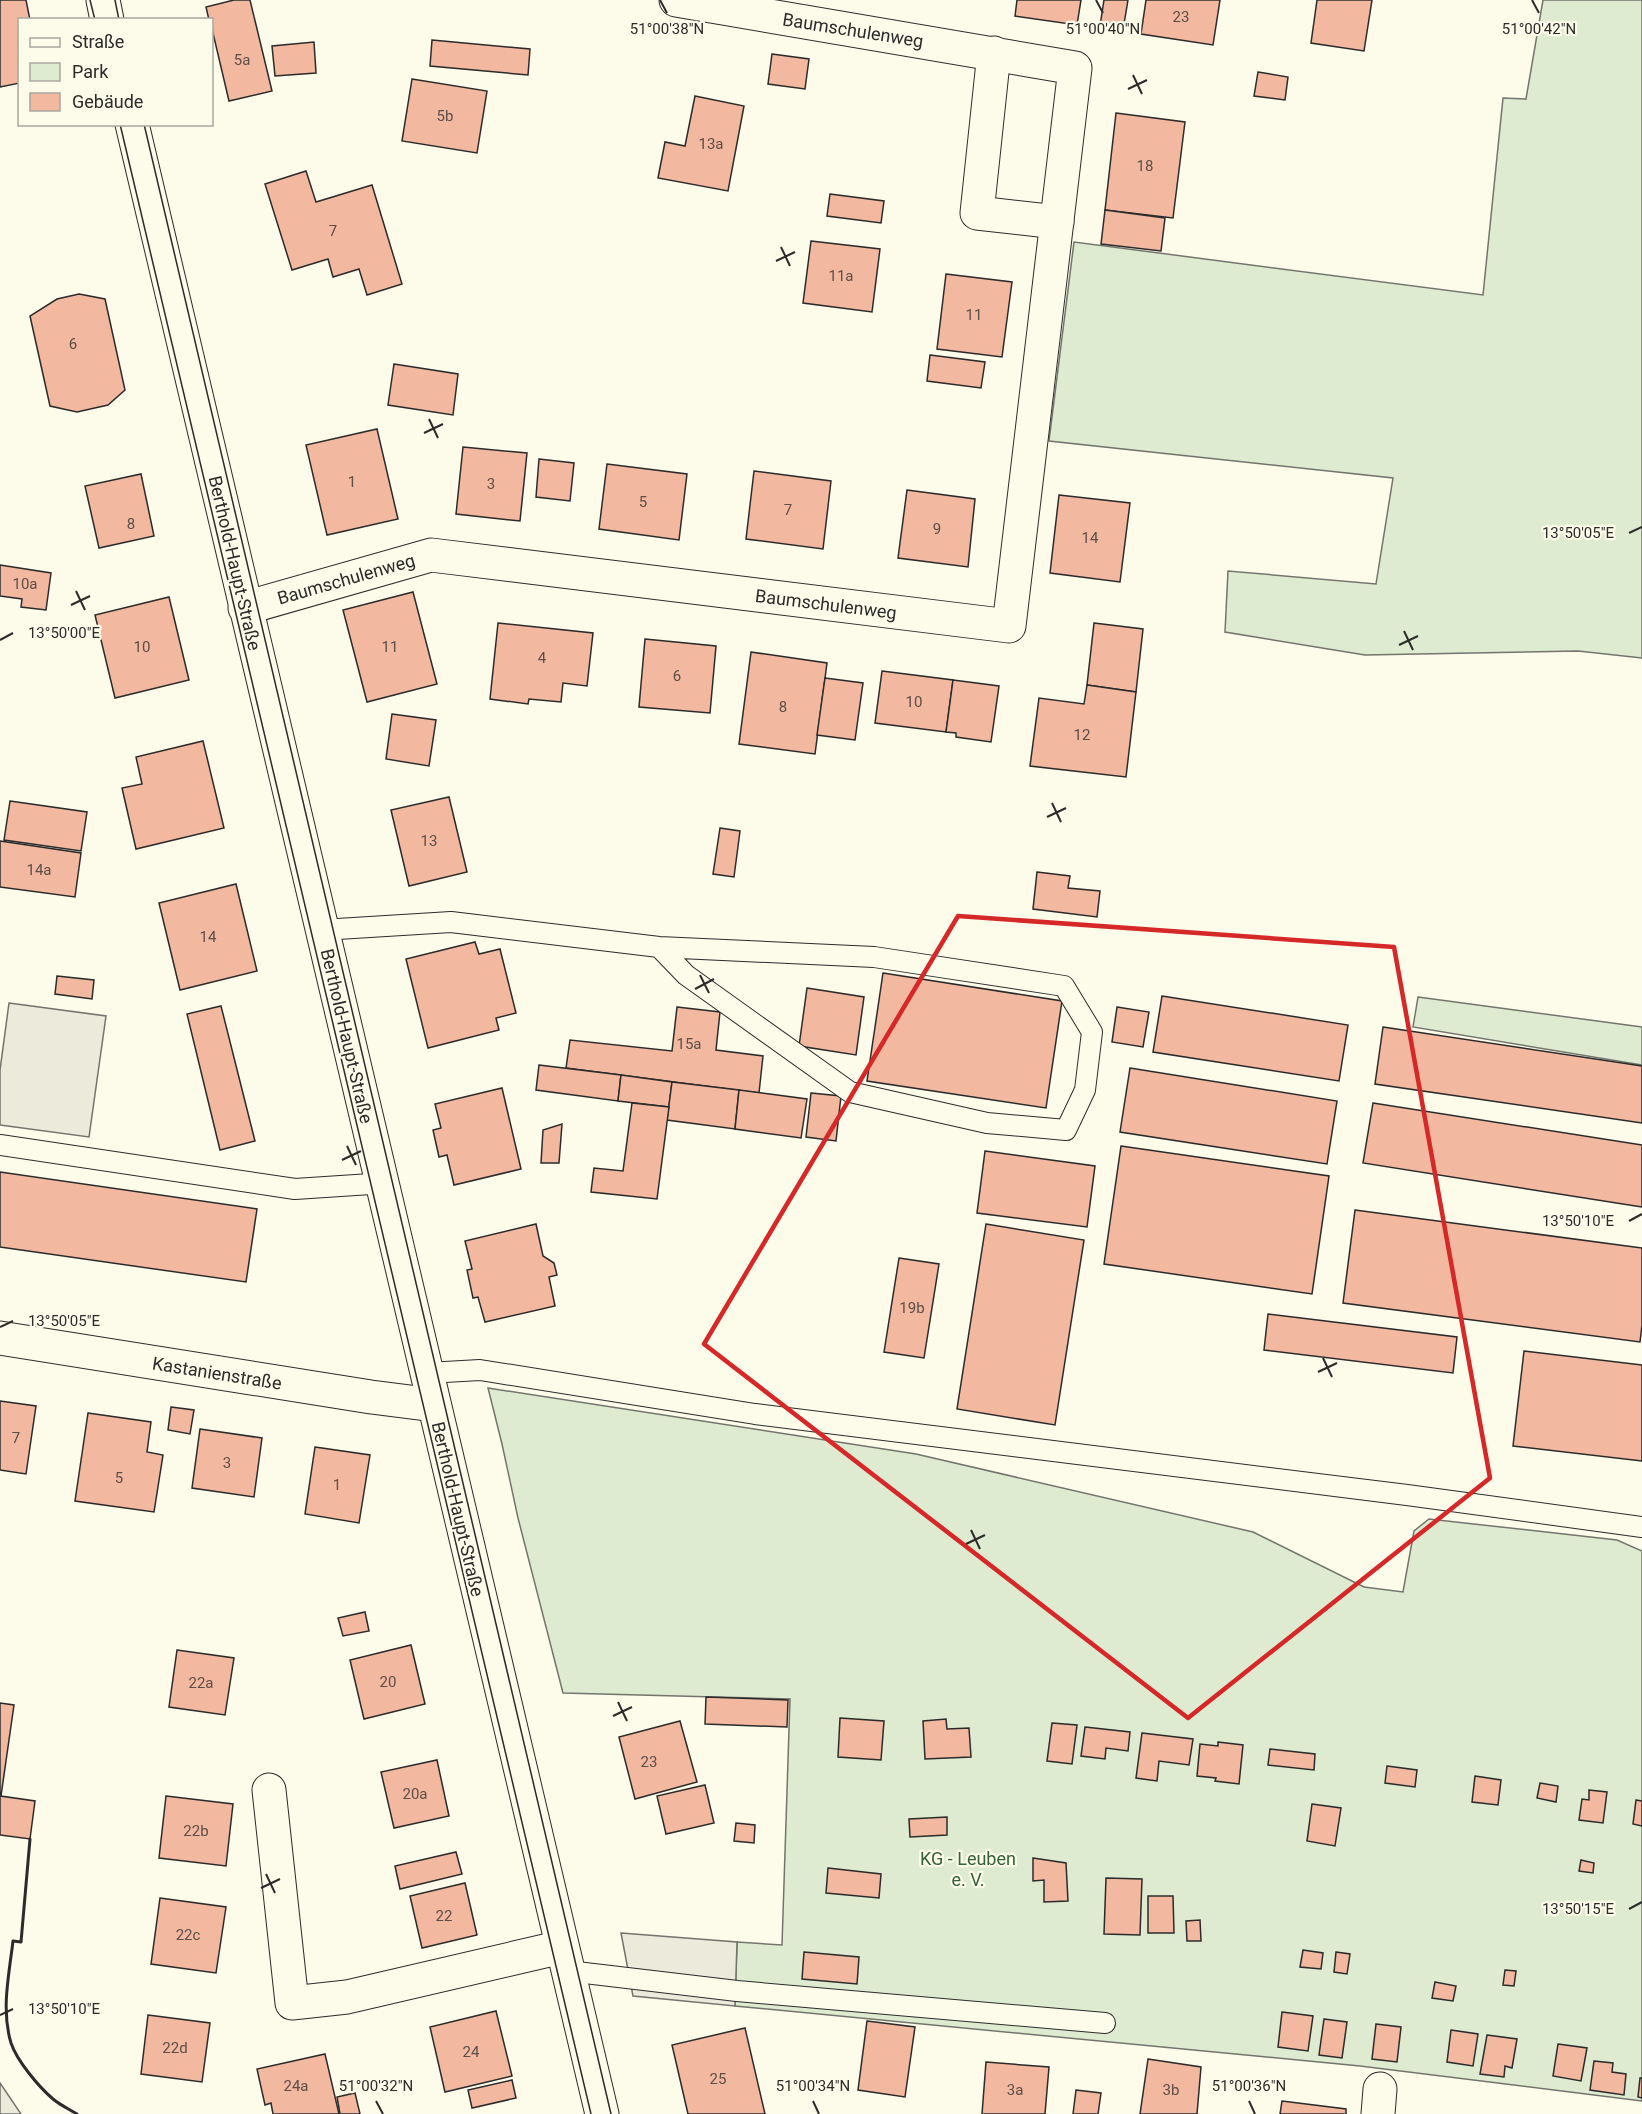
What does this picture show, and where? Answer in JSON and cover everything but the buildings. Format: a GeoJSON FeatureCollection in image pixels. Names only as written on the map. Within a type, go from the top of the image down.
{"type":"FeatureCollection","features":[{"type":"Feature","properties":{"kind":"street"},"geometry":{"type":"LineString","coordinates":[[103,0],[107,18]]}},
{"type":"Feature","properties":{"kind":"street","name":"Baumschulenweg"},"geometry":{"type":"LineString","coordinates":[[245,608],[431,555],[1009,626],[1075,68],[676,0]]}},
{"type":"Feature","properties":{"kind":"street"},"geometry":{"type":"LineString","coordinates":[[994,53],[977,213],[1057,222]]}},
{"type":"Feature","properties":{"kind":"street","name":"Berthold-Haupt-Straße"},"geometry":{"type":"LineString","coordinates":[[132,126],[602,2114]]}},
{"type":"Feature","properties":{"kind":"street","name":"Kastanienstraße"},"geometry":{"type":"LineString","coordinates":[[0,1338],[360,1396],[434,1405]]}},
{"type":"Feature","properties":{"kind":"street"},"geometry":{"type":"LineString","coordinates":[[269,1790],[292,2003],[347,1997],[565,1959]]}},
{"type":"Feature","properties":{"kind":"lane"},"geometry":{"type":"LineString","coordinates":[[321,930],[451,922],[659,947],[874,957],[1064,986],[1092,1032],[1085,1090],[1066,1130],[987,1123],[850,1092],[687,975],[659,947]]}},
{"type":"Feature","properties":{"kind":"lane"},"geometry":{"type":"LineString","coordinates":[[0,1145],[295,1190],[371,1184],[381,1181]]}},
{"type":"Feature","properties":{"kind":"lane"},"geometry":{"type":"LineString","coordinates":[[427,1373],[480,1370],[755,1414],[1407,1495],[1642,1527]]}},
{"type":"Feature","properties":{"kind":"lane"},"geometry":{"type":"LineString","coordinates":[[565,1959],[737,1991],[1105,2023]]}},
{"type":"Feature","properties":{"kind":"highlighted area"},"geometry":{"type":"Polygon","coordinates":[[[958,916],[1394,947],[1490,1478],[1188,1718],[704,1344],[958,916]]]}},
{"type":"Feature","properties":{"kind":"green space"},"geometry":{"type":"Polygon","coordinates":[[[1543,0],[1642,0],[1642,658],[1578,651],[1365,655],[1225,632],[1228,571],[1376,584],[1393,478],[1049,441],[1074,242],[1483,295],[1503,98],[1526,99],[1543,0]]]}},
{"type":"Feature","properties":{"kind":"green space"},"geometry":{"type":"Polygon","coordinates":[[[1418,997],[1642,1027],[1642,1065],[1413,1027],[1418,997]]]}},
{"type":"Feature","properties":{"kind":"green space","name":"KG - Leuben e. V."},"geometry":{"type":"Polygon","coordinates":[[[488,1388],[916,1454],[1253,1532],[1364,1587],[1403,1592],[1414,1531],[1429,1519],[1617,1540],[1642,1551],[1642,2101],[1360,2066],[735,2006],[737,1942],[782,1945],[790,1699],[563,1693],[518,1518],[488,1388]]]}},
{"type":"Feature","properties":{"kind":"shaded area"},"geometry":{"type":"Polygon","coordinates":[[[9,1003],[106,1016],[89,1137],[0,1125],[0,1070],[9,1003]]]}},
{"type":"Feature","properties":{"kind":"shaded area"},"geometry":{"type":"Polygon","coordinates":[[[621,1933],[737,1942],[735,2006],[633,1996],[621,1933]]]}},
{"type":"Feature","properties":{"kind":"shaded area"},"geometry":{"type":"Polygon","coordinates":[[[0,2083],[21,2114],[0,2114],[0,2083]]]}},
{"type":"Feature","properties":{"kind":"tram line"},"geometry":{"type":"LineString","coordinates":[[90,0],[94,18]]}},
{"type":"Feature","properties":{"kind":"tram line"},"geometry":{"type":"LineString","coordinates":[[115,0],[119,18]]}},
{"type":"Feature","properties":{"kind":"tram line"},"geometry":{"type":"LineString","coordinates":[[120,126],[591,2114]]}},
{"type":"Feature","properties":{"kind":"tram line"},"geometry":{"type":"LineString","coordinates":[[144,126],[611,2114]]}},
{"type":"Feature","properties":{"kind":"wall"},"geometry":{"type":"LineString","coordinates":[[30,1839],[21,1942],[13,1941],[8,1980],[6,2005],[8,2031],[14,2050],[35,2081],[47,2094],[77,2114]]}}]}
